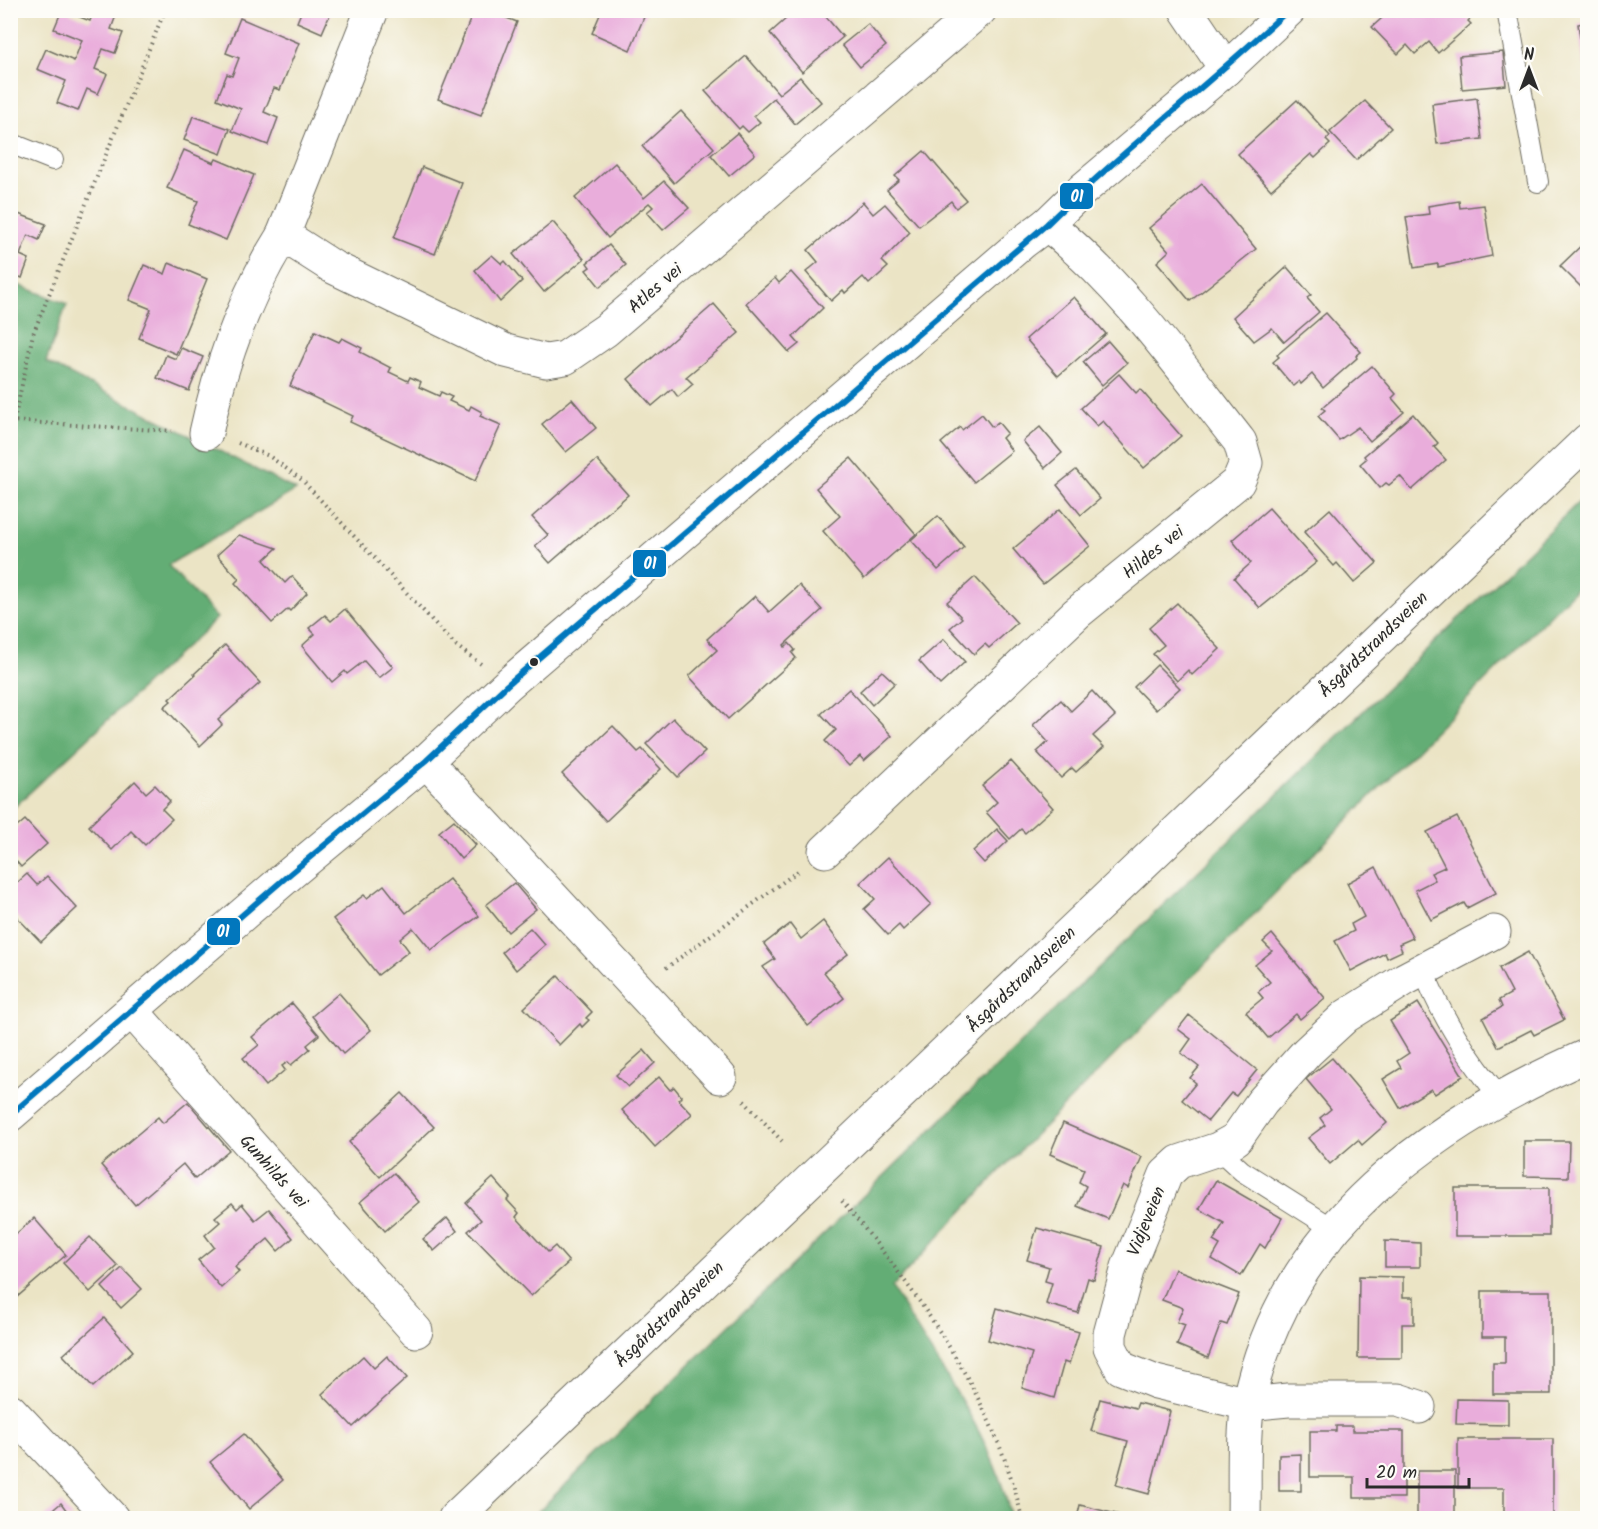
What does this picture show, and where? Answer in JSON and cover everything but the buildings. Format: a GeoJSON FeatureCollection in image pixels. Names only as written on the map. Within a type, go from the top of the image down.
{"type":"FeatureCollection","features":[{"type":"Feature","properties":{"kind":"street"},"geometry":{"type":"LineString","coordinates":[[206,433],[218,379],[264,266],[283,235],[372,10]]}},
{"type":"Feature","properties":{"kind":"street","name":"Atles vei"},"geometry":{"type":"LineString","coordinates":[[283,235],[333,267],[506,351],[546,361],[565,358],[606,330],[980,10]]}},
{"type":"Feature","properties":{"kind":"street"},"geometry":{"type":"LineString","coordinates":[[1186,10],[1226,69]]}},
{"type":"Feature","properties":{"kind":"street"},"geometry":{"type":"LineString","coordinates":[[10,1115],[291,873],[426,761],[507,685],[1023,242],[1047,225],[1081,191],[1226,69],[1255,23],[1289,10]]}},
{"type":"Feature","properties":{"kind":"street","name":"Hildes vei"},"geometry":{"type":"LineString","coordinates":[[825,851],[1077,613],[1238,482],[1246,463],[1240,442],[1130,305],[1083,254],[1047,225]]}},
{"type":"Feature","properties":{"kind":"street","name":"Åsgårdstrandsveien"},"geometry":{"type":"LineString","coordinates":[[455,1518],[1587,440]]}},
{"type":"Feature","properties":{"kind":"street"},"geometry":{"type":"LineString","coordinates":[[426,761],[720,1077]]}},
{"type":"Feature","properties":{"kind":"street","name":"Vidjeveien"},"geometry":{"type":"LineString","coordinates":[[1419,1407],[1398,1400],[1288,1400],[1248,1404],[1156,1382],[1121,1368],[1110,1347],[1110,1334],[1128,1267],[1166,1174],[1179,1162],[1218,1149],[1236,1139],[1262,1102],[1307,1052],[1346,1017],[1405,979],[1494,932]]}},
{"type":"Feature","properties":{"kind":"street","name":"Gunhilds vei"},"geometry":{"type":"LineString","coordinates":[[132,1011],[416,1331]]}},
{"type":"Feature","properties":{"kind":"street"},"geometry":{"type":"LineString","coordinates":[[1244,1518],[1248,1404],[1256,1371],[1287,1297],[1304,1266],[1332,1228],[1395,1166],[1500,1097],[1587,1055]]}},
{"type":"Feature","properties":{"kind":"street"},"geometry":{"type":"LineString","coordinates":[[10,1410],[112,1518]]}},
{"type":"Feature","properties":{"kind":"lane"},"geometry":{"type":"LineString","coordinates":[[1507,10],[1538,182]]}},
{"type":"Feature","properties":{"kind":"lane"},"geometry":{"type":"LineString","coordinates":[[10,143],[53,160]]}},
{"type":"Feature","properties":{"kind":"lane"},"geometry":{"type":"LineString","coordinates":[[1424,971],[1431,989],[1482,1075],[1500,1097]]}},
{"type":"Feature","properties":{"kind":"lane"},"geometry":{"type":"LineString","coordinates":[[1218,1149],[1242,1171],[1332,1228]]}},
{"type":"Feature","properties":{"kind":"path"},"geometry":{"type":"LineString","coordinates":[[165,10],[33,334],[12,421],[206,433],[251,447],[302,480],[455,645],[507,685]]}},
{"type":"Feature","properties":{"kind":"path"},"geometry":{"type":"LineString","coordinates":[[638,988],[825,851]]}},
{"type":"Feature","properties":{"kind":"path"},"geometry":{"type":"LineString","coordinates":[[720,1077],[782,1141]]}},
{"type":"Feature","properties":{"kind":"path"},"geometry":{"type":"LineString","coordinates":[[842,1201],[915,1293],[947,1344],[987,1416],[1017,1497],[1022,1518]]}},
{"type":"Feature","properties":{"kind":"green space"},"geometry":{"type":"Polygon","coordinates":[[[11,282],[67,304],[46,362],[296,490],[168,565],[217,618],[11,810],[11,282]]]}},
{"type":"Feature","properties":{"kind":"green space"},"geometry":{"type":"Polygon","coordinates":[[[1587,494],[1587,578],[999,1172],[892,1287],[977,1427],[991,1456],[1011,1518],[531,1518],[1587,494]]]}},
{"type":"Feature","properties":{"kind":"transit line","name":"01"},"geometry":{"type":"LineString","coordinates":[[10,1115],[291,873],[426,761],[507,685],[1047,224],[1106,169],[1288,10]]}}]}
